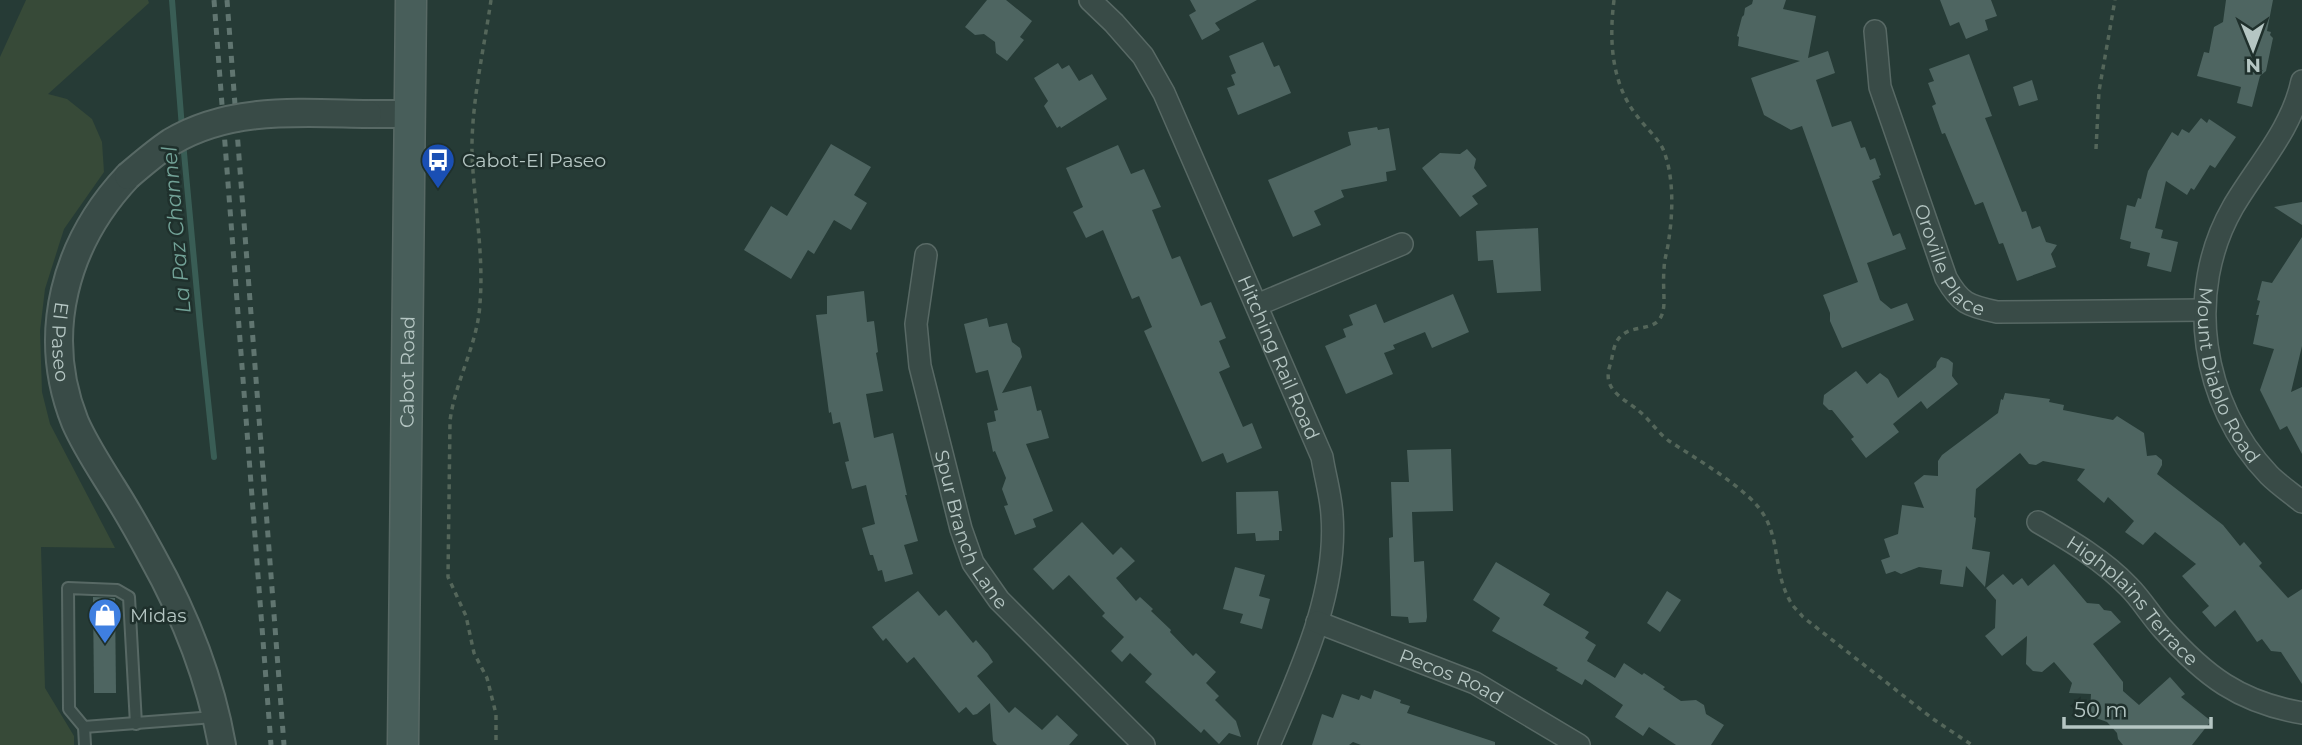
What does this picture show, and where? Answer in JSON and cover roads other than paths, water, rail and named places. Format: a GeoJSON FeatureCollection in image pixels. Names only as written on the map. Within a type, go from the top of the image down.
{"type":"FeatureCollection","features":[{"type":"Feature","properties":{"kind":"main road","name":"Cabot Road"},"geometry":{"type":"LineString","coordinates":[[403,745],[411,0]]}},
{"type":"Feature","properties":{"kind":"street","name":"Hitching Rail Road"},"geometry":{"type":"LineString","coordinates":[[1090,0],[1143,56],[1164,93],[1322,457],[1332,515],[1331,566],[1317,622],[1269,745]]}},
{"type":"Feature","properties":{"kind":"street","name":"Oroville Place"},"geometry":{"type":"LineString","coordinates":[[1875,31],[1880,87],[1946,278],[1957,297],[1976,308],[1997,312],[2204,310]]}},
{"type":"Feature","properties":{"kind":"street","name":"Mount Diablo Road"},"geometry":{"type":"LineString","coordinates":[[2302,81],[2287,123],[2233,207],[2217,239],[2207,275],[2204,310],[2207,353],[2219,397],[2244,443],[2269,475],[2302,502]]}},
{"type":"Feature","properties":{"kind":"street","name":"El Paseo"},"geometry":{"type":"LineString","coordinates":[[222,745],[200,659],[177,604],[125,508],[86,444],[68,401],[61,355],[61,306],[67,279],[83,237],[106,201],[128,176],[173,141],[247,116],[276,112],[409,114]]}},
{"type":"Feature","properties":{"kind":"street"},"geometry":{"type":"LineString","coordinates":[[1257,305],[1402,244]]}},
{"type":"Feature","properties":{"kind":"street","name":"Spur Branch Lane"},"geometry":{"type":"LineString","coordinates":[[926,255],[916,324],[920,366],[961,529],[973,563],[999,600],[1144,745]]}},
{"type":"Feature","properties":{"kind":"street","name":"Highplains Terrace"},"geometry":{"type":"LineString","coordinates":[[2038,522],[2092,554],[2130,587],[2192,660],[2231,690],[2277,708],[2302,713]]}},
{"type":"Feature","properties":{"kind":"street","name":"Pecos Road"},"geometry":{"type":"LineString","coordinates":[[1317,622],[1475,683],[1578,745]]}},
{"type":"Feature","properties":{"kind":"lane"},"geometry":{"type":"LineString","coordinates":[[85,745],[84,727],[69,709],[68,588],[117,590],[128,597],[136,724]]}},
{"type":"Feature","properties":{"kind":"lane"},"geometry":{"type":"LineString","coordinates":[[84,727],[217,717]]}},
{"type":"Feature","properties":{"kind":"waterway","name":"La Paz Channel"},"geometry":{"type":"LineString","coordinates":[[172,0],[182,128]]}},
{"type":"Feature","properties":{"kind":"waterway","name":"La Paz Channel"},"geometry":{"type":"LineString","coordinates":[[183,142],[214,457]]}},
{"type":"Feature","properties":{"kind":"railway"},"geometry":{"type":"LineString","coordinates":[[214,0],[271,745]]}},
{"type":"Feature","properties":{"kind":"railway"},"geometry":{"type":"LineString","coordinates":[[227,0],[284,745]]}},
{"type":"Feature","properties":{"kind":"place","name":"Cabot-El Paseo"},"geometry":{"type":"Point","coordinates":[438,190]}},
{"type":"Feature","properties":{"kind":"place","name":"Midas"},"geometry":{"type":"Point","coordinates":[105,645]}}]}
